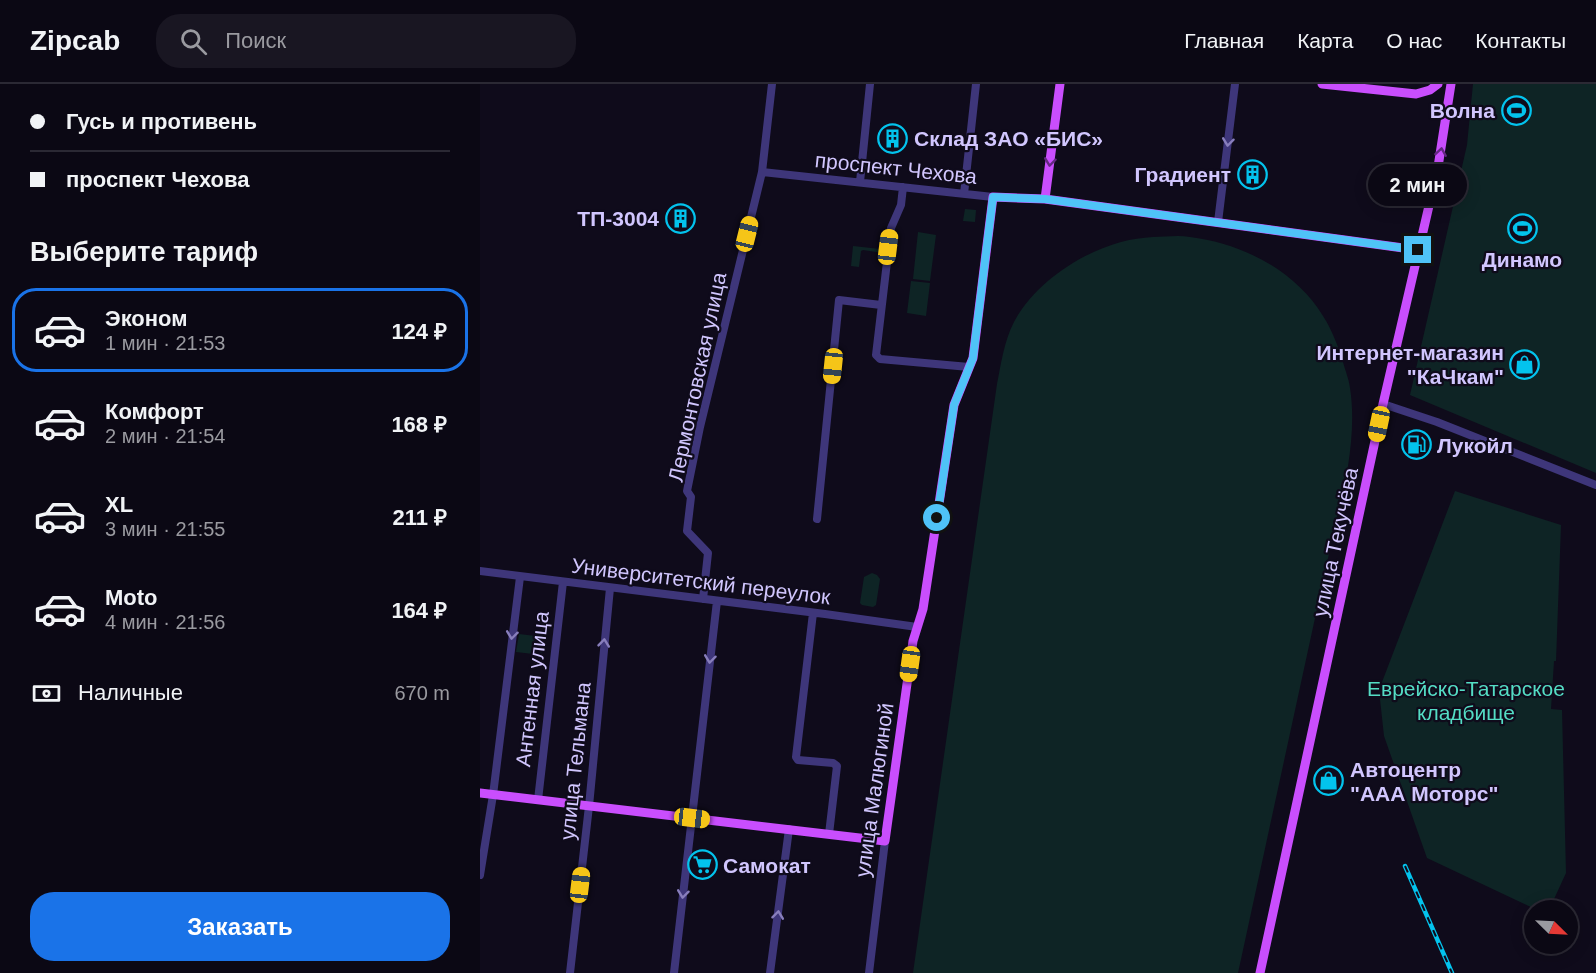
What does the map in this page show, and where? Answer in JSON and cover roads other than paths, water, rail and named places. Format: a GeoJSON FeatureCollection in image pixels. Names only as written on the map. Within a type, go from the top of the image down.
{"type":"FeatureCollection","features":[{"type":"Feature","properties":{"kind":"main road"},"geometry":{"type":"LineString","coordinates":[[1045,199],[1060,84]]}},
{"type":"Feature","properties":{"kind":"main road"},"geometry":{"type":"LineString","coordinates":[[1322,84],[1416,94],[1430,90],[1438,84]]}},
{"type":"Feature","properties":{"kind":"main road"},"geometry":{"type":"LineString","coordinates":[[1377,84],[1385,91]]}},
{"type":"Feature","properties":{"kind":"main road","name":"улица Текучёва"},"geometry":{"type":"LineString","coordinates":[[1260,973],[1383,404],[1438,167],[1451,84]]}},
{"type":"Feature","properties":{"kind":"main road","name":"проспект Чехова"},"geometry":{"type":"LineString","coordinates":[[993,197],[1045,199],[1418,250]]}},
{"type":"Feature","properties":{"kind":"main road","name":"улица Малюгиной"},"geometry":{"type":"LineString","coordinates":[[885,841],[913,641],[923,609],[954,405],[973,358],[993,197]]}},
{"type":"Feature","properties":{"kind":"main road"},"geometry":{"type":"LineString","coordinates":[[480,793],[885,841]]}},
{"type":"Feature","properties":{"kind":"street","name":"Лермонтовская улица"},"geometry":{"type":"LineString","coordinates":[[703,599],[708,553],[687,531],[691,497],[687,491],[762,172],[772,84]]}},
{"type":"Feature","properties":{"kind":"street"},"geometry":{"type":"LineString","coordinates":[[860,182],[870,84]]}},
{"type":"Feature","properties":{"kind":"street"},"geometry":{"type":"LineString","coordinates":[[964,194],[976,84]]}},
{"type":"Feature","properties":{"kind":"street"},"geometry":{"type":"LineString","coordinates":[[1218,222],[1235,84]]}},
{"type":"Feature","properties":{"kind":"street","name":"проспект Чехова"},"geometry":{"type":"LineString","coordinates":[[762,172],[993,197]]}},
{"type":"Feature","properties":{"kind":"street"},"geometry":{"type":"LineString","coordinates":[[903,187],[901,205],[891,228],[877,358],[969,367]]}},
{"type":"Feature","properties":{"kind":"street"},"geometry":{"type":"LineString","coordinates":[[817,519],[839,300],[881,305]]}},
{"type":"Feature","properties":{"kind":"street"},"geometry":{"type":"LineString","coordinates":[[1383,404],[1437,422],[1596,484]]}},
{"type":"Feature","properties":{"kind":"street","name":"Университетский переулок"},"geometry":{"type":"LineString","coordinates":[[480,571],[917,627]]}},
{"type":"Feature","properties":{"kind":"street"},"geometry":{"type":"LineString","coordinates":[[480,875],[493,795],[520,577]]}},
{"type":"Feature","properties":{"kind":"street","name":"Антенная улица"},"geometry":{"type":"LineString","coordinates":[[538,800],[563,582]]}},
{"type":"Feature","properties":{"kind":"street","name":"улица Тельмана"},"geometry":{"type":"LineString","coordinates":[[570,973],[610,588]]}},
{"type":"Feature","properties":{"kind":"street"},"geometry":{"type":"LineString","coordinates":[[674,973],[717,601]]}},
{"type":"Feature","properties":{"kind":"street"},"geometry":{"type":"LineString","coordinates":[[813,613],[796,757],[798,760],[833,763],[837,766],[829,834]]}},
{"type":"Feature","properties":{"kind":"street"},"geometry":{"type":"LineString","coordinates":[[770,973],[789,829]]}},
{"type":"Feature","properties":{"kind":"street","name":"улица Малюгиной"},"geometry":{"type":"LineString","coordinates":[[868,973],[885,841]]}},
{"type":"Feature","properties":{"kind":"railway"},"geometry":{"type":"LineString","coordinates":[[1405,866],[1452,973]]}},
{"type":"Feature","properties":{"kind":"place","name":"Волна"},"geometry":{"type":"Point","coordinates":[1516,110]}},
{"type":"Feature","properties":{"kind":"place","name":"Склад ЗАО «БИС»"},"geometry":{"type":"Point","coordinates":[893,138]}},
{"type":"Feature","properties":{"kind":"place","name":"Градиент"},"geometry":{"type":"Point","coordinates":[1252,174]}},
{"type":"Feature","properties":{"kind":"place","name":"ТП-3004"},"geometry":{"type":"Point","coordinates":[680,218]}},
{"type":"Feature","properties":{"kind":"place","name":"Динамо"},"geometry":{"type":"Point","coordinates":[1522,228]}},
{"type":"Feature","properties":{"kind":"place","name":"Интернет-магазин \"КаЧкам\""},"geometry":{"type":"Point","coordinates":[1525,364]}},
{"type":"Feature","properties":{"kind":"place","name":"Лукойл"},"geometry":{"type":"Point","coordinates":[1416,445]}},
{"type":"Feature","properties":{"kind":"place","name":"Автоцентр \"ААА Моторс\""},"geometry":{"type":"Point","coordinates":[1329,781]}},
{"type":"Feature","properties":{"kind":"place","name":"Самокат"},"geometry":{"type":"Point","coordinates":[702,865]}},
{"type":"Feature","properties":{"kind":"park label","name":"Еврейско-Татарское кладбище"},"geometry":{"type":"Point","coordinates":[1466,700]}}]}
